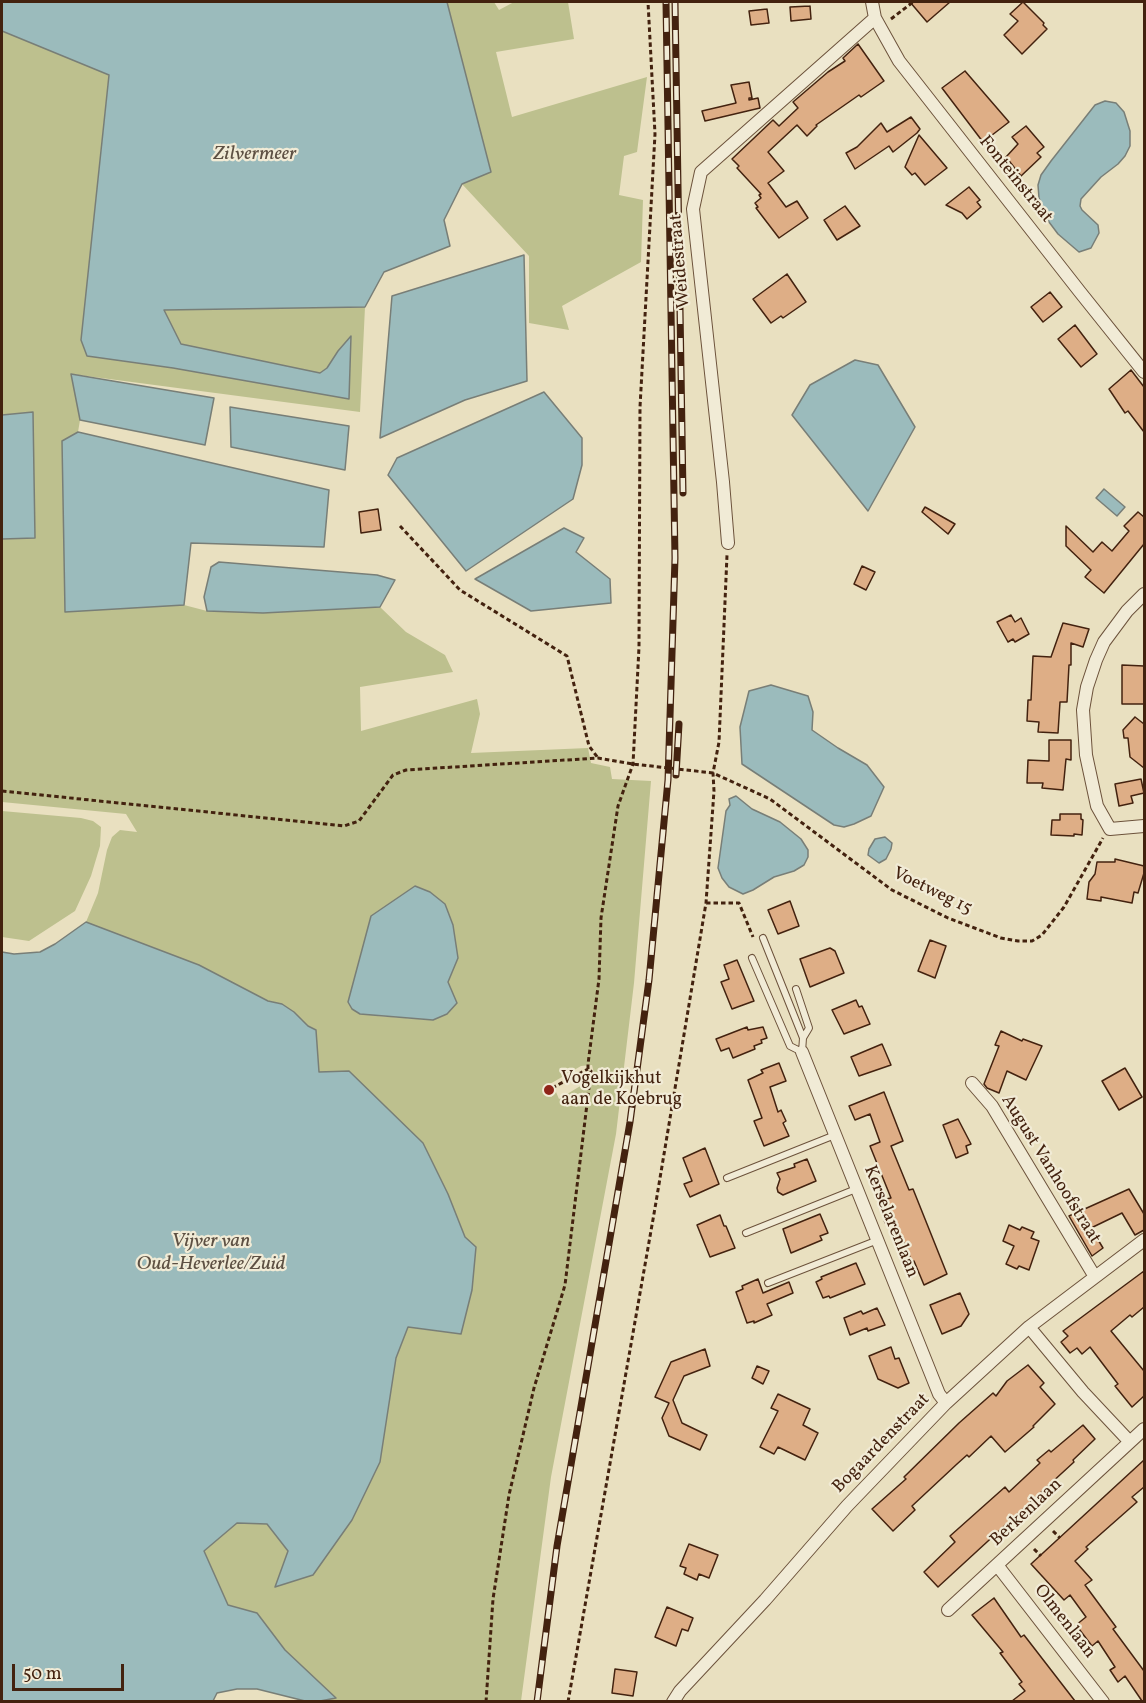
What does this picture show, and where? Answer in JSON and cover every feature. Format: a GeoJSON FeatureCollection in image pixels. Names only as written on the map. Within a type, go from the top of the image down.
{"type":"FeatureCollection","features":[{"type":"Feature","properties":{"kind":"street","name":"Fonteinstraat"},"geometry":{"type":"LineString","coordinates":[[872,2],[878,23],[899,61],[1144,372]]}},
{"type":"Feature","properties":{"kind":"street","name":"Weidestraat"},"geometry":{"type":"LineString","coordinates":[[728,543],[693,209],[701,172],[878,23]]}},
{"type":"Feature","properties":{"kind":"street"},"geometry":{"type":"LineString","coordinates":[[1144,594],[1127,611],[1104,642],[1087,687],[1083,710],[1086,756],[1097,806],[1110,829],[1144,826]]}},
{"type":"Feature","properties":{"kind":"street","name":"Kerselarenlaan"},"geometry":{"type":"LineString","coordinates":[[802,1052],[939,1394],[946,1403]]}},
{"type":"Feature","properties":{"kind":"street","name":"August Vanhoofstraat"},"geometry":{"type":"LineString","coordinates":[[972,1083],[992,1106],[1095,1277]]}},
{"type":"Feature","properties":{"kind":"street","name":"Bogaardenstraat"},"geometry":{"type":"LineString","coordinates":[[673,1701],[847,1506],[946,1403],[1029,1328],[1144,1240]]}},
{"type":"Feature","properties":{"kind":"street"},"geometry":{"type":"LineString","coordinates":[[1029,1328],[1129,1442]]}},
{"type":"Feature","properties":{"kind":"street","name":"Berkenlaan"},"geometry":{"type":"LineString","coordinates":[[948,1610],[1144,1429]]}},
{"type":"Feature","properties":{"kind":"street","name":"Olmenlaan"},"geometry":{"type":"LineString","coordinates":[[998,1565],[1103,1701]]}},
{"type":"Feature","properties":{"kind":"lane"},"geometry":{"type":"LineString","coordinates":[[752,958],[790,1046],[802,1052],[803,1038],[763,938]]}},
{"type":"Feature","properties":{"kind":"lane"},"geometry":{"type":"LineString","coordinates":[[796,989],[809,1028],[803,1038]]}},
{"type":"Feature","properties":{"kind":"lane"},"geometry":{"type":"LineString","coordinates":[[727,1178],[836,1135]]}},
{"type":"Feature","properties":{"kind":"lane"},"geometry":{"type":"LineString","coordinates":[[746,1233],[857,1188]]}},
{"type":"Feature","properties":{"kind":"lane"},"geometry":{"type":"LineString","coordinates":[[768,1283],[878,1240]]}},
{"type":"Feature","properties":{"kind":"path"},"geometry":{"type":"LineString","coordinates":[[486,1701],[493,1599],[509,1495],[534,1388],[565,1285],[591,1071],[588,1069],[599,979],[602,907],[618,806],[633,764],[639,647],[640,407],[656,134],[648,2]]}},
{"type":"Feature","properties":{"kind":"path"},"geometry":{"type":"LineString","coordinates":[[878,23],[914,2]]}},
{"type":"Feature","properties":{"kind":"path"},"geometry":{"type":"LineString","coordinates":[[400,526],[460,590],[567,656],[589,746],[598,758]]}},
{"type":"Feature","properties":{"kind":"path"},"geometry":{"type":"LineString","coordinates":[[568,1701],[655,1209],[706,903],[714,791],[713,773],[720,742],[728,543]]}},
{"type":"Feature","properties":{"kind":"path","name":"Voetweg 15"},"geometry":{"type":"LineString","coordinates":[[2,791],[344,826],[359,821],[393,775],[406,770],[598,758],[713,773],[770,799],[892,890],[948,918],[1002,938],[1018,941],[1032,941],[1042,934],[1064,907],[1110,829]]}},
{"type":"Feature","properties":{"kind":"path"},"geometry":{"type":"LineString","coordinates":[[552,1088],[588,1069]]}},
{"type":"Feature","properties":{"kind":"path"},"geometry":{"type":"LineString","coordinates":[[884,1222],[894,1218]]}},
{"type":"Feature","properties":{"kind":"path"},"geometry":{"type":"LineString","coordinates":[[904,1264],[917,1269]]}},
{"type":"Feature","properties":{"kind":"path"},"geometry":{"type":"LineString","coordinates":[[1052,1529],[1060,1538]]}},
{"type":"Feature","properties":{"kind":"path"},"geometry":{"type":"LineString","coordinates":[[1033,1547],[1041,1556]]}},
{"type":"Feature","properties":{"kind":"green space"},"geometry":{"type":"Polygon","coordinates":[[[447,2],[494,2],[499,10],[514,2],[568,2],[574,39],[496,52],[512,117],[647,77],[637,152],[624,156],[619,195],[643,200],[641,262],[562,306],[569,330],[529,323],[529,256],[462,184],[490,171],[447,2]]]}},
{"type":"Feature","properties":{"kind":"green space"},"geometry":{"type":"Polygon","coordinates":[[[2,31],[109,74],[81,340],[88,356],[173,368],[349,399],[351,337],[327,368],[320,373],[181,344],[164,310],[365,307],[360,412],[71,374],[80,420],[78,432],[62,441],[184,605],[207,611],[263,613],[380,607],[406,632],[445,655],[453,672],[360,687],[361,731],[477,699],[480,714],[471,753],[588,748],[591,763],[610,767],[612,779],[651,781],[634,983],[616,1134],[551,1477],[521,1701],[320,1701],[335,1698],[285,1650],[257,1613],[228,1605],[204,1551],[237,1522],[267,1524],[288,1551],[396,1358],[408,1327],[461,1334],[465,1237],[448,1194],[423,1143],[319,1072],[316,1030],[308,1027],[294,1012],[282,1004],[268,1001],[199,965],[86,922],[98,893],[112,837],[120,830],[137,832],[126,814],[2,802],[2,539],[35,537],[32,412],[2,415],[2,31]],[[453,925],[378,1016],[433,1020],[447,1014],[448,982],[457,958],[453,925]],[[592,1065],[581,1066],[543,1088],[551,1097],[556,1092],[559,1099],[595,1077],[592,1065]]]}},
{"type":"Feature","properties":{"kind":"green space"},"geometry":{"type":"Polygon","coordinates":[[[2,811],[81,818],[93,821],[101,827],[100,846],[91,876],[75,911],[29,941],[2,937],[2,811]]]}},
{"type":"Feature","properties":{"kind":"water","name":"Zilvermeer"},"geometry":{"type":"Polygon","coordinates":[[[2,2],[447,2],[491,172],[462,184],[444,220],[450,246],[384,272],[365,307],[164,310],[181,344],[320,373],[327,368],[351,336],[349,399],[173,368],[87,356],[81,340],[109,75],[2,31],[2,2]]]}},
{"type":"Feature","properties":{"kind":"water"},"geometry":{"type":"Polygon","coordinates":[[[1105,101],[1116,103],[1124,112],[1130,131],[1130,146],[1118,164],[1101,177],[1081,199],[1082,210],[1098,225],[1099,233],[1091,248],[1079,252],[1058,234],[1049,222],[1039,198],[1038,185],[1041,175],[1095,105],[1105,101]]]}},
{"type":"Feature","properties":{"kind":"water"},"geometry":{"type":"Polygon","coordinates":[[[524,255],[527,381],[465,400],[380,438],[392,296],[524,255]]]}},
{"type":"Feature","properties":{"kind":"water"},"geometry":{"type":"Polygon","coordinates":[[[855,360],[878,365],[915,427],[868,511],[792,415],[810,385],[855,360]]]}},
{"type":"Feature","properties":{"kind":"water"},"geometry":{"type":"Polygon","coordinates":[[[71,374],[214,398],[205,445],[80,420],[71,374]]]}},
{"type":"Feature","properties":{"kind":"water"},"geometry":{"type":"Polygon","coordinates":[[[544,392],[582,438],[582,465],[573,499],[466,571],[388,475],[397,458],[544,392]]]}},
{"type":"Feature","properties":{"kind":"water"},"geometry":{"type":"Polygon","coordinates":[[[230,407],[349,426],[345,470],[231,447],[230,407]]]}},
{"type":"Feature","properties":{"kind":"water"},"geometry":{"type":"Polygon","coordinates":[[[33,412],[35,538],[2,539],[2,415],[33,412]]]}},
{"type":"Feature","properties":{"kind":"water"},"geometry":{"type":"Polygon","coordinates":[[[78,432],[329,490],[324,547],[191,543],[184,605],[65,612],[62,441],[78,432]]]}},
{"type":"Feature","properties":{"kind":"water"},"geometry":{"type":"Polygon","coordinates":[[[1104,489],[1125,507],[1117,516],[1096,498],[1104,489]]]}},
{"type":"Feature","properties":{"kind":"water"},"geometry":{"type":"Polygon","coordinates":[[[564,528],[584,538],[576,552],[610,579],[611,603],[531,611],[475,579],[564,528]]]}},
{"type":"Feature","properties":{"kind":"water"},"geometry":{"type":"Polygon","coordinates":[[[219,562],[377,575],[395,580],[380,607],[263,613],[207,611],[204,597],[211,567],[219,562]]]}},
{"type":"Feature","properties":{"kind":"water"},"geometry":{"type":"Polygon","coordinates":[[[771,685],[808,696],[813,712],[812,730],[867,765],[884,787],[871,816],[844,827],[834,825],[742,764],[740,727],[749,691],[771,685]]]}},
{"type":"Feature","properties":{"kind":"water"},"geometry":{"type":"Polygon","coordinates":[[[736,796],[752,809],[780,822],[801,839],[808,850],[808,857],[804,865],[794,871],[774,877],[743,894],[729,887],[718,868],[726,811],[730,805],[729,799],[736,796]]]}},
{"type":"Feature","properties":{"kind":"water"},"geometry":{"type":"Polygon","coordinates":[[[885,837],[892,843],[891,849],[886,859],[879,863],[868,855],[869,849],[875,839],[885,837]]]}},
{"type":"Feature","properties":{"kind":"water"},"geometry":{"type":"Polygon","coordinates":[[[415,886],[430,892],[445,904],[453,925],[458,958],[448,982],[457,1003],[447,1014],[433,1020],[360,1014],[352,1009],[348,1002],[371,916],[415,886]]]}},
{"type":"Feature","properties":{"kind":"water","name":"Vijver van Oud-Heverlee/Zuid"},"geometry":{"type":"Polygon","coordinates":[[[86,922],[199,965],[268,1001],[282,1004],[316,1030],[319,1072],[349,1071],[423,1143],[448,1194],[465,1237],[476,1247],[472,1290],[461,1334],[408,1327],[396,1358],[380,1462],[352,1520],[313,1575],[275,1587],[288,1551],[267,1524],[237,1523],[204,1551],[228,1605],[257,1613],[285,1650],[336,1698],[305,1701],[257,1689],[237,1689],[217,1693],[213,1701],[2,1701],[2,952],[14,954],[40,952],[86,922]]]}},
{"type":"Feature","properties":{"kind":"building"},"geometry":{"type":"Polygon","coordinates":[[[910,2],[950,2],[927,22],[910,2]]]}},
{"type":"Feature","properties":{"kind":"building"},"geometry":{"type":"Polygon","coordinates":[[[1023,2],[1047,29],[1022,54],[1004,35],[1018,21],[1010,14],[1023,2]]]}},
{"type":"Feature","properties":{"kind":"building"},"geometry":{"type":"Polygon","coordinates":[[[810,6],[811,19],[791,21],[790,7],[810,6]]]}},
{"type":"Feature","properties":{"kind":"building"},"geometry":{"type":"Polygon","coordinates":[[[767,9],[769,23],[751,25],[749,11],[767,9]]]}},
{"type":"Feature","properties":{"kind":"building"},"geometry":{"type":"Polygon","coordinates":[[[858,44],[884,81],[861,97],[859,95],[816,125],[807,136],[797,125],[768,152],[784,171],[768,183],[786,207],[797,201],[808,218],[779,238],[756,208],[758,207],[755,203],[761,198],[759,195],[761,194],[737,168],[739,166],[732,159],[773,120],[779,126],[798,108],[793,102],[828,72],[845,61],[843,58],[858,44]]]}},
{"type":"Feature","properties":{"kind":"building"},"geometry":{"type":"Polygon","coordinates":[[[965,71],[1009,122],[983,142],[942,88],[965,71]]]}},
{"type":"Feature","properties":{"kind":"building"},"geometry":{"type":"Polygon","coordinates":[[[749,82],[752,98],[749,100],[758,98],[760,108],[705,121],[702,111],[736,103],[731,85],[749,82]]]}},
{"type":"Feature","properties":{"kind":"building"},"geometry":{"type":"Polygon","coordinates":[[[911,117],[920,129],[917,133],[893,152],[889,146],[855,169],[846,153],[857,147],[881,123],[887,132],[911,117]]]}},
{"type":"Feature","properties":{"kind":"building"},"geometry":{"type":"Polygon","coordinates":[[[1026,126],[1044,147],[1037,153],[1041,157],[1021,176],[1006,157],[1018,144],[1012,137],[1026,126]]]}},
{"type":"Feature","properties":{"kind":"building"},"geometry":{"type":"Polygon","coordinates":[[[919,135],[947,168],[925,185],[915,173],[912,175],[905,167],[919,135]]]}},
{"type":"Feature","properties":{"kind":"building"},"geometry":{"type":"Polygon","coordinates":[[[969,187],[980,200],[977,202],[981,207],[967,219],[962,213],[946,205],[969,187]]]}},
{"type":"Feature","properties":{"kind":"building"},"geometry":{"type":"Polygon","coordinates":[[[845,206],[860,226],[837,240],[824,220],[845,206]]]}},
{"type":"Feature","properties":{"kind":"building"},"geometry":{"type":"Polygon","coordinates":[[[787,274],[806,302],[783,318],[781,316],[771,323],[753,299],[787,274]]]}},
{"type":"Feature","properties":{"kind":"building"},"geometry":{"type":"Polygon","coordinates":[[[1050,292],[1062,307],[1043,322],[1031,307],[1050,292]]]}},
{"type":"Feature","properties":{"kind":"building"},"geometry":{"type":"Polygon","coordinates":[[[1075,325],[1097,354],[1081,367],[1058,339],[1075,325]]]}},
{"type":"Feature","properties":{"kind":"building"},"geometry":{"type":"Polygon","coordinates":[[[1131,370],[1144,387],[1144,432],[1128,411],[1125,413],[1109,389],[1131,370]]]}},
{"type":"Feature","properties":{"kind":"building"},"geometry":{"type":"Polygon","coordinates":[[[925,507],[955,524],[948,534],[922,512],[925,507]]]}},
{"type":"Feature","properties":{"kind":"building"},"geometry":{"type":"Polygon","coordinates":[[[378,509],[381,530],[361,533],[359,512],[378,509]]]}},
{"type":"Feature","properties":{"kind":"building"},"geometry":{"type":"Polygon","coordinates":[[[1138,512],[1144,517],[1144,544],[1104,593],[1085,577],[1091,570],[1066,546],[1066,526],[1093,552],[1102,542],[1112,551],[1129,531],[1124,526],[1138,512]]]}},
{"type":"Feature","properties":{"kind":"building"},"geometry":{"type":"Polygon","coordinates":[[[862,566],[875,572],[866,590],[854,584],[862,566]]]}},
{"type":"Feature","properties":{"kind":"building"},"geometry":{"type":"Polygon","coordinates":[[[1011,615],[1015,622],[1021,618],[1029,634],[1015,642],[1013,639],[1008,642],[997,622],[1011,615]]]}},
{"type":"Feature","properties":{"kind":"building"},"geometry":{"type":"Polygon","coordinates":[[[1063,623],[1089,629],[1083,647],[1071,643],[1067,702],[1060,702],[1058,733],[1038,732],[1039,722],[1027,721],[1028,700],[1031,700],[1033,656],[1051,657],[1063,623]]]}},
{"type":"Feature","properties":{"kind":"building"},"geometry":{"type":"Polygon","coordinates":[[[1122,665],[1144,666],[1144,704],[1122,704],[1122,665]]]}},
{"type":"Feature","properties":{"kind":"building"},"geometry":{"type":"Polygon","coordinates":[[[1135,717],[1144,724],[1144,768],[1130,757],[1128,738],[1124,738],[1123,730],[1135,717]]]}},
{"type":"Feature","properties":{"kind":"building"},"geometry":{"type":"Polygon","coordinates":[[[1049,740],[1071,740],[1071,760],[1066,759],[1063,790],[1042,788],[1043,783],[1027,783],[1028,760],[1049,761],[1049,740]]]}},
{"type":"Feature","properties":{"kind":"building"},"geometry":{"type":"Polygon","coordinates":[[[1141,779],[1144,793],[1131,796],[1133,803],[1119,806],[1115,784],[1141,779]]]}},
{"type":"Feature","properties":{"kind":"building"},"geometry":{"type":"Polygon","coordinates":[[[1060,814],[1081,814],[1082,835],[1051,835],[1052,820],[1060,820],[1060,814]]]}},
{"type":"Feature","properties":{"kind":"building"},"geometry":{"type":"Polygon","coordinates":[[[1115,859],[1144,866],[1138,893],[1134,892],[1132,903],[1101,897],[1101,901],[1087,899],[1089,882],[1095,874],[1097,862],[1115,862],[1115,859]]]}},
{"type":"Feature","properties":{"kind":"building"},"geometry":{"type":"Polygon","coordinates":[[[790,901],[799,926],[778,934],[768,910],[790,901]]]}},
{"type":"Feature","properties":{"kind":"building"},"geometry":{"type":"Polygon","coordinates":[[[930,940],[946,946],[935,978],[918,971],[930,940]]]}},
{"type":"Feature","properties":{"kind":"building"},"geometry":{"type":"Polygon","coordinates":[[[830,948],[835,951],[844,973],[810,987],[800,959],[830,948]]]}},
{"type":"Feature","properties":{"kind":"building"},"geometry":{"type":"Polygon","coordinates":[[[737,960],[754,1001],[732,1009],[721,982],[729,979],[724,965],[737,960]]]}},
{"type":"Feature","properties":{"kind":"building"},"geometry":{"type":"Polygon","coordinates":[[[856,1000],[859,1007],[862,1006],[870,1024],[844,1034],[832,1010],[856,1000]]]}},
{"type":"Feature","properties":{"kind":"building"},"geometry":{"type":"Polygon","coordinates":[[[747,1027],[748,1030],[763,1027],[767,1038],[754,1046],[755,1049],[733,1058],[729,1048],[721,1051],[716,1039],[747,1027]]]}},
{"type":"Feature","properties":{"kind":"building"},"geometry":{"type":"Polygon","coordinates":[[[1001,1031],[1022,1041],[1023,1039],[1042,1046],[1026,1080],[1007,1071],[999,1093],[987,1088],[984,1084],[999,1046],[995,1045],[1001,1031]]]}},
{"type":"Feature","properties":{"kind":"building"},"geometry":{"type":"Polygon","coordinates":[[[882,1044],[891,1065],[859,1076],[851,1057],[882,1044]]]}},
{"type":"Feature","properties":{"kind":"building"},"geometry":{"type":"Polygon","coordinates":[[[779,1063],[786,1081],[770,1087],[778,1112],[781,1110],[786,1121],[783,1123],[789,1136],[764,1146],[754,1121],[762,1118],[748,1080],[763,1073],[761,1070],[779,1063]]]}},
{"type":"Feature","properties":{"kind":"building"},"geometry":{"type":"Polygon","coordinates":[[[1125,1068],[1142,1097],[1119,1110],[1102,1081],[1125,1068]]]}},
{"type":"Feature","properties":{"kind":"building"},"geometry":{"type":"Polygon","coordinates":[[[884,1092],[903,1141],[891,1146],[909,1190],[913,1189],[947,1274],[924,1285],[886,1199],[891,1198],[870,1146],[880,1142],[870,1114],[855,1120],[849,1106],[884,1092]]]}},
{"type":"Feature","properties":{"kind":"building"},"geometry":{"type":"Polygon","coordinates":[[[958,1119],[971,1144],[966,1146],[968,1153],[956,1158],[943,1125],[958,1119]]]}},
{"type":"Feature","properties":{"kind":"building"},"geometry":{"type":"Polygon","coordinates":[[[705,1148],[719,1184],[690,1197],[684,1184],[692,1181],[683,1158],[705,1148]]]}},
{"type":"Feature","properties":{"kind":"building"},"geometry":{"type":"Polygon","coordinates":[[[807,1159],[816,1181],[783,1195],[778,1192],[780,1179],[777,1173],[795,1167],[794,1164],[807,1159]]]}},
{"type":"Feature","properties":{"kind":"building"},"geometry":{"type":"Polygon","coordinates":[[[1129,1189],[1144,1214],[1144,1230],[1135,1235],[1122,1213],[1091,1228],[1103,1248],[1092,1256],[1069,1216],[1129,1189]]]}},
{"type":"Feature","properties":{"kind":"building"},"geometry":{"type":"Polygon","coordinates":[[[820,1214],[828,1233],[820,1236],[822,1240],[791,1253],[783,1229],[820,1214]]]}},
{"type":"Feature","properties":{"kind":"building"},"geometry":{"type":"Polygon","coordinates":[[[720,1215],[735,1248],[710,1257],[697,1225],[720,1215]]]}},
{"type":"Feature","properties":{"kind":"building"},"geometry":{"type":"Polygon","coordinates":[[[1009,1225],[1020,1230],[1022,1227],[1034,1232],[1031,1238],[1039,1241],[1029,1270],[1019,1266],[1017,1269],[1006,1264],[1014,1246],[1003,1241],[1009,1225]]]}},
{"type":"Feature","properties":{"kind":"building"},"geometry":{"type":"Polygon","coordinates":[[[856,1263],[865,1284],[830,1298],[829,1296],[823,1298],[816,1282],[822,1279],[821,1277],[856,1263]]]}},
{"type":"Feature","properties":{"kind":"building"},"geometry":{"type":"Polygon","coordinates":[[[1144,1271],[1144,1307],[1111,1331],[1144,1371],[1144,1396],[1132,1407],[1115,1386],[1118,1384],[1090,1347],[1082,1354],[1077,1348],[1070,1353],[1061,1342],[1068,1336],[1063,1331],[1144,1271]]]}},
{"type":"Feature","properties":{"kind":"building"},"geometry":{"type":"Polygon","coordinates":[[[758,1279],[763,1293],[789,1282],[793,1293],[767,1304],[772,1315],[754,1323],[754,1321],[747,1323],[736,1292],[743,1289],[742,1286],[758,1279]]]}},
{"type":"Feature","properties":{"kind":"building"},"geometry":{"type":"Polygon","coordinates":[[[960,1293],[969,1314],[961,1326],[942,1334],[930,1305],[960,1293]]]}},
{"type":"Feature","properties":{"kind":"building"},"geometry":{"type":"Polygon","coordinates":[[[877,1308],[885,1325],[868,1331],[867,1328],[850,1335],[844,1318],[877,1308]]]}},
{"type":"Feature","properties":{"kind":"building"},"geometry":{"type":"Polygon","coordinates":[[[891,1347],[895,1359],[899,1358],[909,1383],[898,1388],[878,1379],[869,1356],[891,1347]]]}},
{"type":"Feature","properties":{"kind":"building"},"geometry":{"type":"Polygon","coordinates":[[[705,1349],[710,1366],[684,1376],[673,1400],[682,1423],[707,1435],[700,1450],[669,1436],[662,1418],[669,1403],[655,1397],[671,1362],[705,1349]]]}},
{"type":"Feature","properties":{"kind":"building"},"geometry":{"type":"Polygon","coordinates":[[[1028,1365],[1044,1383],[1040,1387],[1055,1404],[1034,1427],[1005,1452],[991,1436],[912,1506],[915,1510],[893,1531],[872,1509],[906,1479],[904,1477],[959,1423],[993,1393],[996,1396],[1007,1381],[1028,1365]]]}},
{"type":"Feature","properties":{"kind":"building"},"geometry":{"type":"Polygon","coordinates":[[[757,1366],[769,1371],[763,1384],[752,1378],[757,1366]]]}},
{"type":"Feature","properties":{"kind":"building"},"geometry":{"type":"Polygon","coordinates":[[[778,1394],[810,1409],[803,1425],[818,1433],[805,1460],[778,1447],[774,1454],[760,1447],[778,1411],[771,1408],[778,1394]]]}},
{"type":"Feature","properties":{"kind":"building"},"geometry":{"type":"Polygon","coordinates":[[[1083,1425],[1095,1439],[1073,1460],[1074,1462],[938,1587],[924,1572],[955,1542],[950,1536],[1005,1487],[1009,1492],[1040,1463],[1037,1460],[1049,1450],[1051,1452],[1083,1425]]]}},
{"type":"Feature","properties":{"kind":"building"},"geometry":{"type":"Polygon","coordinates":[[[1144,1460],[1144,1487],[1132,1497],[1137,1502],[1086,1547],[1088,1549],[1075,1561],[1092,1580],[1085,1585],[1116,1627],[1113,1629],[1144,1671],[1144,1701],[1142,1701],[1125,1676],[1118,1682],[1110,1670],[1115,1667],[1098,1641],[1092,1646],[1076,1625],[1086,1617],[1070,1595],[1064,1600],[1031,1564],[1144,1460]]]}},
{"type":"Feature","properties":{"kind":"building"},"geometry":{"type":"Polygon","coordinates":[[[689,1544],[718,1555],[709,1578],[699,1574],[697,1580],[684,1574],[686,1568],[680,1566],[689,1544]]]}},
{"type":"Feature","properties":{"kind":"building"},"geometry":{"type":"Polygon","coordinates":[[[994,1598],[1021,1637],[1024,1635],[1075,1701],[1012,1701],[1025,1691],[1019,1684],[1022,1682],[1000,1653],[1003,1652],[972,1615],[994,1598]]]}},
{"type":"Feature","properties":{"kind":"building"},"geometry":{"type":"Polygon","coordinates":[[[667,1607],[693,1618],[688,1631],[682,1629],[676,1646],[655,1637],[667,1607]]]}},
{"type":"Feature","properties":{"kind":"building"},"geometry":{"type":"Polygon","coordinates":[[[615,1669],[637,1672],[633,1696],[612,1693],[615,1669]]]}},
{"type":"Feature","properties":{"kind":"railway"},"geometry":{"type":"LineString","coordinates":[[537,1702],[557,1546],[630,1122],[649,980],[668,780],[675,558],[666,2]]}},
{"type":"Feature","properties":{"kind":"railway"},"geometry":{"type":"LineString","coordinates":[[675,2],[683,493]]}},
{"type":"Feature","properties":{"kind":"railway"},"geometry":{"type":"LineString","coordinates":[[676,775],[679,724]]}},
{"type":"Feature","properties":{"kind":"place","name":"Vogelkijkhut aan de Koebrug"},"geometry":{"type":"Point","coordinates":[549,1090]}}]}
